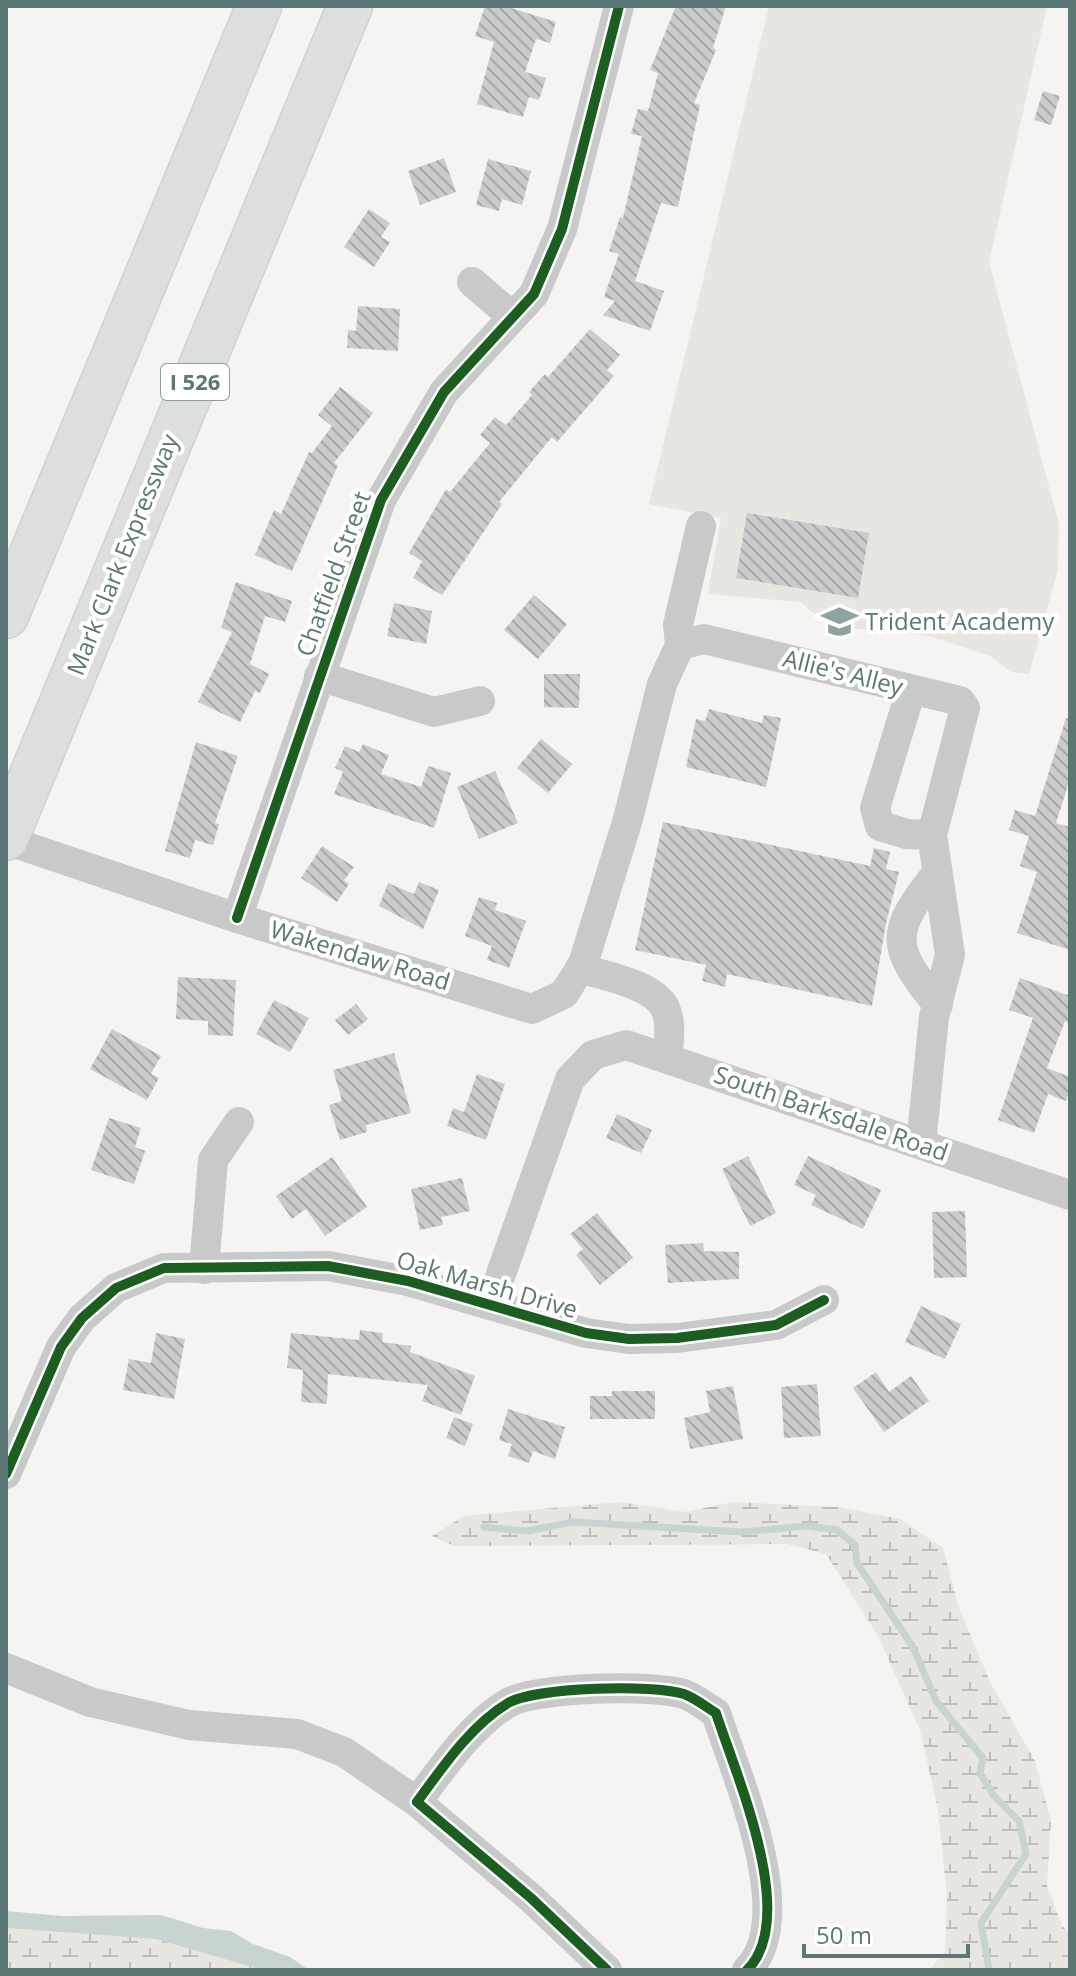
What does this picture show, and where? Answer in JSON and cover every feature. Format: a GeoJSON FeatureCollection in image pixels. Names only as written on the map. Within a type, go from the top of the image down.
{"type":"FeatureCollection","features":[{"type":"Feature","properties":{"kind":"highway"},"geometry":{"type":"LineString","coordinates":[[6,616],[259,6]]}},
{"type":"Feature","properties":{"kind":"highway","name":"Mark Clark Expressway"},"geometry":{"type":"LineString","coordinates":[[6,839],[350,6]]}},
{"type":"Feature","properties":{"kind":"street","name":"Chatfield Street"},"geometry":{"type":"LineString","coordinates":[[237,918],[381,500],[444,392],[534,294],[562,229],[619,6]]}},
{"type":"Feature","properties":{"kind":"street"},"geometry":{"type":"LineString","coordinates":[[472,282],[513,317]]}},
{"type":"Feature","properties":{"kind":"street"},"geometry":{"type":"LineString","coordinates":[[667,1058],[670,1031],[665,1007],[646,991],[580,968],[628,819],[662,684],[680,645],[678,625],[701,526]]}},
{"type":"Feature","properties":{"kind":"street","name":"Allie's Alley"},"geometry":{"type":"LineString","coordinates":[[680,645],[704,639],[960,701],[965,708],[932,835],[950,955],[938,1005],[921,1144]]}},
{"type":"Feature","properties":{"kind":"street"},"geometry":{"type":"LineString","coordinates":[[319,676],[434,712],[480,701]]}},
{"type":"Feature","properties":{"kind":"street"},"geometry":{"type":"LineString","coordinates":[[911,690],[875,808],[880,826],[907,834],[932,835]]}},
{"type":"Feature","properties":{"kind":"street","name":"Wakendaw Road"},"geometry":{"type":"LineString","coordinates":[[6,839],[237,918],[532,1009],[564,994],[580,968]]}},
{"type":"Feature","properties":{"kind":"street"},"geometry":{"type":"LineString","coordinates":[[937,873],[908,909],[900,941],[907,967],[938,1005]]}},
{"type":"Feature","properties":{"kind":"street","name":"South Barksdale Road"},"geometry":{"type":"LineString","coordinates":[[490,1305],[570,1079],[593,1055],[626,1045],[1070,1195]]}},
{"type":"Feature","properties":{"kind":"street"},"geometry":{"type":"LineString","coordinates":[[204,1269],[213,1160],[239,1122]]}},
{"type":"Feature","properties":{"kind":"street","name":"Oak Marsh Drive"},"geometry":{"type":"LineString","coordinates":[[6,1474],[61,1347],[82,1318],[116,1288],[164,1268],[328,1266],[408,1281],[586,1333],[629,1339],[677,1338],[776,1325],[824,1300]]}},
{"type":"Feature","properties":{"kind":"street"},"geometry":{"type":"LineString","coordinates":[[6,1668],[90,1702],[175,1721],[297,1734],[344,1752],[417,1802],[531,1898],[607,1970]]}},
{"type":"Feature","properties":{"kind":"street"},"geometry":{"type":"LineString","coordinates":[[417,1802],[446,1763],[509,1703],[545,1691],[651,1690],[684,1694],[716,1713],[765,1868],[766,1928],[755,1962],[747,1970]]}},
{"type":"Feature","properties":{"kind":"green space"},"geometry":{"type":"Polygon","coordinates":[[[769,6],[1047,6],[989,262],[1059,524],[1058,570],[1029,674],[1011,672],[990,656],[930,636],[829,626],[800,602],[708,594],[721,518],[649,504],[769,6]]]}},
{"type":"Feature","properties":{"kind":"green space"},"geometry":{"type":"Polygon","coordinates":[[[620,1502],[685,1512],[733,1502],[838,1507],[900,1519],[943,1548],[959,1608],[991,1684],[1035,1761],[1051,1821],[1047,1886],[1062,1925],[1070,1935],[1070,1970],[929,1970],[945,1952],[947,1897],[938,1809],[920,1730],[878,1636],[826,1554],[787,1544],[454,1546],[432,1536],[464,1516],[620,1502]]]}},
{"type":"Feature","properties":{"kind":"green space"},"geometry":{"type":"Polygon","coordinates":[[[6,1928],[156,1939],[262,1970],[6,1970],[6,1928]]]}},
{"type":"Feature","properties":{"kind":"shaded area"},"geometry":{"type":"Polygon","coordinates":[[[6,1911],[62,1916],[161,1915],[203,1928],[231,1931],[253,1944],[290,1957],[309,1970],[262,1970],[156,1939],[6,1928],[6,1911]]]}},
{"type":"Feature","properties":{"kind":"building"},"geometry":{"type":"Polygon","coordinates":[[[485,6],[505,6],[556,22],[550,43],[536,39],[525,72],[546,78],[539,100],[529,97],[523,117],[477,104],[494,42],[475,36],[485,6]]]}},
{"type":"Feature","properties":{"kind":"building"},"geometry":{"type":"Polygon","coordinates":[[[676,6],[726,6],[713,48],[716,50],[694,103],[700,105],[678,207],[661,203],[635,281],[664,291],[650,331],[603,315],[615,301],[604,297],[619,254],[609,251],[620,217],[623,218],[642,136],[631,134],[638,109],[648,111],[658,73],[650,70],[676,6]]]}},
{"type":"Feature","properties":{"kind":"building"},"geometry":{"type":"Polygon","coordinates":[[[1043,91],[1060,96],[1051,125],[1034,120],[1043,91]]]}},
{"type":"Feature","properties":{"kind":"building"},"geometry":{"type":"Polygon","coordinates":[[[444,158],[456,192],[420,205],[408,171],[444,158]]]}},
{"type":"Feature","properties":{"kind":"building"},"geometry":{"type":"Polygon","coordinates":[[[488,159],[531,171],[522,205],[502,199],[499,211],[476,205],[488,159]]]}},
{"type":"Feature","properties":{"kind":"building"},"geometry":{"type":"Polygon","coordinates":[[[369,209],[390,223],[381,237],[390,242],[374,267],[344,247],[369,209]]]}},
{"type":"Feature","properties":{"kind":"building"},"geometry":{"type":"Polygon","coordinates":[[[358,306],[400,309],[398,351],[347,348],[348,330],[356,331],[358,306]]]}},
{"type":"Feature","properties":{"kind":"building"},"geometry":{"type":"Polygon","coordinates":[[[590,329],[620,355],[607,370],[614,376],[557,442],[552,437],[499,502],[502,504],[442,595],[413,578],[422,561],[409,553],[446,489],[450,492],[490,443],[480,435],[495,417],[506,425],[532,395],[529,392],[545,374],[548,377],[590,329]]]}},
{"type":"Feature","properties":{"kind":"building"},"geometry":{"type":"Polygon","coordinates":[[[340,387],[373,413],[334,463],[338,465],[292,571],[255,555],[274,510],[281,514],[309,452],[312,453],[332,426],[318,415],[340,387]]]}},
{"type":"Feature","properties":{"kind":"building"},"geometry":{"type":"Polygon","coordinates":[[[747,513],[869,533],[858,598],[736,578],[747,513]]]}},
{"type":"Feature","properties":{"kind":"building"},"geometry":{"type":"Polygon","coordinates":[[[236,582],[292,601],[285,622],[265,616],[250,664],[269,674],[260,693],[255,691],[240,722],[198,702],[232,632],[221,628],[236,582]]]}},
{"type":"Feature","properties":{"kind":"building"},"geometry":{"type":"Polygon","coordinates":[[[534,595],[567,624],[538,659],[504,630],[534,595]]]}},
{"type":"Feature","properties":{"kind":"building"},"geometry":{"type":"Polygon","coordinates":[[[394,603],[432,611],[426,644],[387,636],[394,603]]]}},
{"type":"Feature","properties":{"kind":"building"},"geometry":{"type":"Polygon","coordinates":[[[544,674],[580,674],[579,708],[544,707],[544,674]]]}},
{"type":"Feature","properties":{"kind":"building"},"geometry":{"type":"Polygon","coordinates":[[[709,709],[762,723],[764,715],[781,718],[766,787],[686,767],[696,719],[705,721],[709,709]]]}},
{"type":"Feature","properties":{"kind":"building"},"geometry":{"type":"Polygon","coordinates":[[[1066,718],[1070,719],[1070,779],[1056,823],[1070,827],[1070,950],[1017,933],[1037,872],[1020,866],[1029,836],[1009,830],[1015,810],[1035,816],[1066,718]]]}},
{"type":"Feature","properties":{"kind":"building"},"geometry":{"type":"Polygon","coordinates":[[[541,739],[572,764],[548,793],[517,768],[541,739]]]}},
{"type":"Feature","properties":{"kind":"building"},"geometry":{"type":"Polygon","coordinates":[[[196,742],[238,756],[215,823],[219,824],[213,845],[195,840],[190,858],[165,851],[196,742]]]}},
{"type":"Feature","properties":{"kind":"building"},"geometry":{"type":"Polygon","coordinates":[[[363,744],[389,755],[381,774],[421,787],[428,766],[451,773],[434,828],[334,794],[343,772],[335,768],[345,746],[359,752],[363,744]]]}},
{"type":"Feature","properties":{"kind":"building"},"geometry":{"type":"Polygon","coordinates":[[[495,771],[518,823],[479,839],[457,787],[495,771]]]}},
{"type":"Feature","properties":{"kind":"building"},"geometry":{"type":"Polygon","coordinates":[[[663,822],[870,866],[874,848],[890,852],[886,869],[899,872],[886,923],[872,1006],[727,974],[725,987],[702,981],[706,965],[635,950],[663,822]]]}},
{"type":"Feature","properties":{"kind":"building"},"geometry":{"type":"Polygon","coordinates":[[[322,846],[354,867],[344,880],[349,884],[337,902],[301,878],[322,846]]]}},
{"type":"Feature","properties":{"kind":"building"},"geometry":{"type":"Polygon","coordinates":[[[419,882],[439,890],[423,929],[379,906],[388,883],[414,894],[419,882]]]}},
{"type":"Feature","properties":{"kind":"building"},"geometry":{"type":"Polygon","coordinates":[[[479,897],[497,903],[495,910],[526,921],[509,968],[487,960],[492,946],[465,936],[479,897]]]}},
{"type":"Feature","properties":{"kind":"building"},"geometry":{"type":"Polygon","coordinates":[[[178,977],[236,980],[233,1036],[208,1035],[208,1021],[176,1019],[178,977]]]}},
{"type":"Feature","properties":{"kind":"building"},"geometry":{"type":"Polygon","coordinates":[[[1020,978],[1070,996],[1070,1023],[1065,1021],[1047,1068],[1070,1077],[1070,1089],[1066,1101],[1048,1094],[1034,1133],[998,1120],[1033,1018],[1009,1010],[1020,978]]]}},
{"type":"Feature","properties":{"kind":"building"},"geometry":{"type":"Polygon","coordinates":[[[274,1000],[309,1018],[290,1052],[256,1034],[274,1000]]]}},
{"type":"Feature","properties":{"kind":"building"},"geometry":{"type":"Polygon","coordinates":[[[356,1004],[368,1019],[348,1035],[335,1020],[356,1004]]]}},
{"type":"Feature","properties":{"kind":"building"},"geometry":{"type":"Polygon","coordinates":[[[112,1029],[161,1056],[151,1074],[159,1078],[147,1100],[90,1069],[112,1029]]]}},
{"type":"Feature","properties":{"kind":"building"},"geometry":{"type":"Polygon","coordinates":[[[394,1053],[411,1113],[366,1125],[367,1132],[340,1140],[329,1105],[342,1101],[333,1070],[394,1053]]]}},
{"type":"Feature","properties":{"kind":"building"},"geometry":{"type":"Polygon","coordinates":[[[477,1074],[505,1084],[486,1140],[447,1126],[453,1108],[464,1112],[477,1074]]]}},
{"type":"Feature","properties":{"kind":"building"},"geometry":{"type":"Polygon","coordinates":[[[617,1114],[652,1130],[641,1153],[606,1138],[617,1114]]]}},
{"type":"Feature","properties":{"kind":"building"},"geometry":{"type":"Polygon","coordinates":[[[109,1118],[141,1128],[135,1147],[145,1151],[134,1184],[91,1170],[109,1118]]]}},
{"type":"Feature","properties":{"kind":"building"},"geometry":{"type":"Polygon","coordinates":[[[748,1156],[776,1213],[750,1226],[722,1169],[748,1156]]]}},
{"type":"Feature","properties":{"kind":"building"},"geometry":{"type":"Polygon","coordinates":[[[808,1156],[881,1190],[863,1229],[811,1205],[816,1195],[794,1185],[808,1156]]]}},
{"type":"Feature","properties":{"kind":"building"},"geometry":{"type":"Polygon","coordinates":[[[332,1157],[367,1207],[325,1236],[306,1209],[292,1219],[276,1196],[332,1157]]]}},
{"type":"Feature","properties":{"kind":"building"},"geometry":{"type":"Polygon","coordinates":[[[462,1178],[470,1211],[441,1217],[443,1225],[420,1230],[411,1189],[462,1178]]]}},
{"type":"Feature","properties":{"kind":"building"},"geometry":{"type":"Polygon","coordinates":[[[965,1211],[967,1277],[934,1278],[932,1212],[965,1211]]]}},
{"type":"Feature","properties":{"kind":"building"},"geometry":{"type":"Polygon","coordinates":[[[597,1213],[633,1258],[600,1285],[576,1255],[583,1249],[570,1234],[597,1213]]]}},
{"type":"Feature","properties":{"kind":"building"},"geometry":{"type":"Polygon","coordinates":[[[703,1243],[704,1251],[739,1252],[739,1279],[668,1283],[665,1245],[703,1243]]]}},
{"type":"Feature","properties":{"kind":"building"},"geometry":{"type":"Polygon","coordinates":[[[921,1306],[961,1324],[945,1359],[905,1342],[921,1306]]]}},
{"type":"Feature","properties":{"kind":"building"},"geometry":{"type":"Polygon","coordinates":[[[360,1330],[383,1333],[382,1342],[411,1346],[410,1352],[475,1376],[461,1415],[422,1401],[428,1385],[328,1374],[327,1404],[301,1402],[303,1370],[287,1368],[291,1333],[359,1340],[360,1330]]]}},
{"type":"Feature","properties":{"kind":"building"},"geometry":{"type":"Polygon","coordinates":[[[156,1333],[185,1339],[174,1399],[123,1390],[129,1359],[151,1363],[156,1333]]]}},
{"type":"Feature","properties":{"kind":"building"},"geometry":{"type":"Polygon","coordinates":[[[876,1372],[889,1392],[911,1376],[929,1401],[884,1432],[853,1388],[876,1372]]]}},
{"type":"Feature","properties":{"kind":"building"},"geometry":{"type":"Polygon","coordinates":[[[817,1384],[821,1436],[784,1438],[781,1387],[817,1384]]]}},
{"type":"Feature","properties":{"kind":"building"},"geometry":{"type":"Polygon","coordinates":[[[733,1386],[743,1439],[690,1449],[684,1418],[710,1412],[706,1391],[733,1386]]]}},
{"type":"Feature","properties":{"kind":"building"},"geometry":{"type":"Polygon","coordinates":[[[612,1391],[655,1391],[655,1419],[590,1419],[590,1396],[612,1396],[612,1391]]]}},
{"type":"Feature","properties":{"kind":"building"},"geometry":{"type":"Polygon","coordinates":[[[508,1409],[565,1427],[555,1459],[533,1451],[529,1463],[508,1456],[512,1444],[499,1440],[508,1409]]]}},
{"type":"Feature","properties":{"kind":"building"},"geometry":{"type":"Polygon","coordinates":[[[454,1417],[473,1424],[465,1446],[446,1438],[454,1417]]]}},
{"type":"Feature","properties":{"kind":"waterway"},"geometry":{"type":"LineString","coordinates":[[484,1527],[527,1531],[573,1522],[742,1532],[808,1526],[837,1530],[855,1545],[857,1563],[913,1647],[936,1701],[983,1758],[980,1773],[994,1796],[1019,1821],[1026,1854],[981,1923],[989,1970]]}},
{"type":"Feature","properties":{"kind":"cycle path"},"geometry":{"type":"LineString","coordinates":[[237,918],[381,500],[444,392],[534,294],[562,229],[619,6]]}},
{"type":"Feature","properties":{"kind":"cycle path"},"geometry":{"type":"LineString","coordinates":[[6,1474],[61,1347],[82,1318],[116,1288],[164,1268],[328,1266],[408,1281],[586,1333],[629,1339],[677,1338],[776,1325],[824,1300]]}},
{"type":"Feature","properties":{"kind":"cycle path"},"geometry":{"type":"LineString","coordinates":[[607,1970],[531,1898],[417,1802],[458,1748],[482,1723],[508,1703],[522,1698],[568,1690],[647,1689],[684,1694],[716,1713],[748,1807],[765,1882],[767,1916],[762,1946],[747,1970]]}},
{"type":"Feature","properties":{"kind":"place","name":"Trident Academy"},"geometry":{"type":"Point","coordinates":[839,622]}}]}
